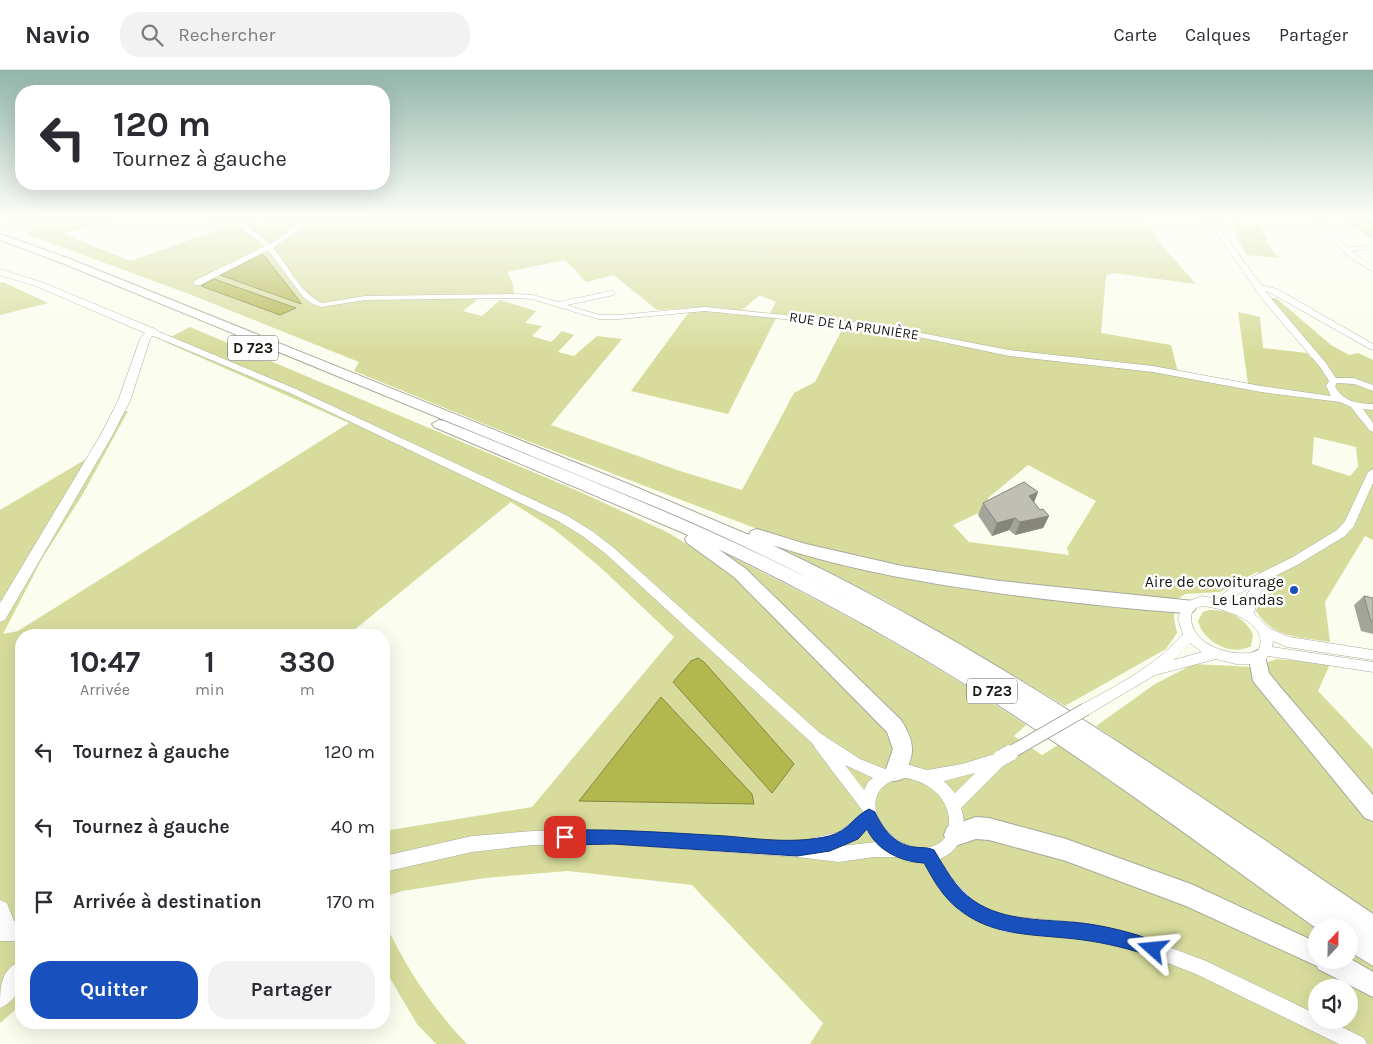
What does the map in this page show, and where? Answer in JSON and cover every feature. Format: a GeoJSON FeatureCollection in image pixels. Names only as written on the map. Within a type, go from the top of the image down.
{"type":"FeatureCollection","features":[{"type":"Feature","properties":{"kind":"highway","name":"D 723"},"geometry":{"type":"LineString","coordinates":[[40,261],[622,500],[784,573],[882,625],[948,664],[1095,758],[1323,919]]}},
{"type":"Feature","properties":{"kind":"highway","name":"D 723"},"geometry":{"type":"LineString","coordinates":[[67,261],[688,514],[823,577],[990,671],[1133,763],[1373,928]]}},
{"type":"Feature","properties":{"kind":"highway"},"geometry":{"type":"LineString","coordinates":[[622,500],[632,510],[685,535],[719,556],[740,573],[830,660],[894,726],[902,738],[905,751],[890,774]]}},
{"type":"Feature","properties":{"kind":"highway"},"geometry":{"type":"LineString","coordinates":[[688,514],[704,515],[768,539],[806,550],[904,573],[1052,593],[1177,607],[1188,606]]}},
{"type":"Feature","properties":{"kind":"highway"},"geometry":{"type":"LineString","coordinates":[[1261,655],[1260,674],[1275,695],[1373,811]]}},
{"type":"Feature","properties":{"kind":"highway"},"geometry":{"type":"LineString","coordinates":[[955,835],[976,828],[990,829],[1066,850],[1191,896],[1308,950]]}},
{"type":"Feature","properties":{"kind":"highway"},"geometry":{"type":"LineString","coordinates":[[1358,943],[1373,954]]}},
{"type":"Feature","properties":{"kind":"highway"},"geometry":{"type":"LineString","coordinates":[[1344,969],[1373,985]]}},
{"type":"Feature","properties":{"kind":"main road"},"geometry":{"type":"LineString","coordinates":[[0,272],[41,285],[155,333],[142,351],[124,401],[106,436],[0,616]]}},
{"type":"Feature","properties":{"kind":"main road"},"geometry":{"type":"LineString","coordinates":[[0,910],[9,932]]}},
{"type":"Feature","properties":{"kind":"main road"},"geometry":{"type":"LineString","coordinates":[[0,997],[15,981]]}},
{"type":"Feature","properties":{"kind":"street"},"geometry":{"type":"LineString","coordinates":[[197,283],[240,261]]}},
{"type":"Feature","properties":{"kind":"street","name":"RUE DE LA PRUNIÈRE"},"geometry":{"type":"LineString","coordinates":[[281,261],[316,303],[321,305],[365,298],[516,296],[532,297],[598,317],[705,309],[871,326],[1009,353],[1153,369],[1373,407]]}},
{"type":"Feature","properties":{"kind":"street"},"geometry":{"type":"LineString","coordinates":[[1239,261],[1323,364],[1332,385],[1373,428]]}},
{"type":"Feature","properties":{"kind":"street"},"geometry":{"type":"LineString","coordinates":[[1362,261],[1373,270]]}},
{"type":"Feature","properties":{"kind":"street"},"geometry":{"type":"LineString","coordinates":[[1259,287],[1274,291],[1373,347]]}},
{"type":"Feature","properties":{"kind":"street"},"geometry":{"type":"LineString","coordinates":[[556,305],[611,293]]}},
{"type":"Feature","properties":{"kind":"street"},"geometry":{"type":"LineString","coordinates":[[155,333],[293,392],[562,518],[588,534],[610,551],[815,737],[855,764],[890,774],[917,773],[938,784],[954,805],[958,825],[955,835],[949,844],[940,851],[929,855],[913,855],[898,850],[874,849],[839,854],[797,849],[613,837],[533,838],[472,844],[390,863]]}},
{"type":"Feature","properties":{"kind":"street"},"geometry":{"type":"LineString","coordinates":[[1323,364],[1350,380],[1373,388]]}},
{"type":"Feature","properties":{"kind":"street"},"geometry":{"type":"LineString","coordinates":[[1362,383],[1373,378]]}},
{"type":"Feature","properties":{"kind":"street","name":"RUE DE LA PRUNIÈRE"},"geometry":{"type":"LineString","coordinates":[[1282,392],[1312,392],[1350,380]]}},
{"type":"Feature","properties":{"kind":"street"},"geometry":{"type":"LineString","coordinates":[[1373,414],[1373,428]]}},
{"type":"Feature","properties":{"kind":"street"},"geometry":{"type":"LineString","coordinates":[[1221,602],[1234,591],[1296,561],[1341,533],[1350,523],[1373,472]]}},
{"type":"Feature","properties":{"kind":"street"},"geometry":{"type":"LineString","coordinates":[[1248,615],[1253,594],[1265,576]]}},
{"type":"Feature","properties":{"kind":"street"},"geometry":{"type":"LineString","coordinates":[[1261,655],[1266,638],[1262,630],[1248,615],[1221,602],[1202,601],[1188,606],[1183,618],[1190,634],[1215,654],[1238,660],[1261,655],[1373,667]]}},
{"type":"Feature","properties":{"kind":"street"},"geometry":{"type":"LineString","coordinates":[[1262,630],[1287,642],[1373,655]]}},
{"type":"Feature","properties":{"kind":"street"},"geometry":{"type":"LineString","coordinates":[[927,777],[962,771],[1001,758],[1150,672],[1179,648],[1190,634]]}},
{"type":"Feature","properties":{"kind":"street"},"geometry":{"type":"LineString","coordinates":[[1150,672],[1215,654]]}},
{"type":"Feature","properties":{"kind":"street"},"geometry":{"type":"LineString","coordinates":[[815,737],[868,811],[875,830],[885,841],[898,850]]}},
{"type":"Feature","properties":{"kind":"street"},"geometry":{"type":"LineString","coordinates":[[954,805],[1001,758]]}},
{"type":"Feature","properties":{"kind":"street"},"geometry":{"type":"LineString","coordinates":[[797,849],[830,844],[853,834],[868,811],[872,788],[890,774]]}},
{"type":"Feature","properties":{"kind":"street"},"geometry":{"type":"LineString","coordinates":[[929,855],[944,882],[955,894],[967,906],[986,917],[1005,924],[1084,931],[1137,943],[1200,967],[1358,1044]]}},
{"type":"Feature","properties":{"kind":"shaded area"},"geometry":{"type":"Polygon","coordinates":[[[101,261],[558,261],[507,272],[513,284],[514,294],[483,295],[463,311],[482,316],[500,300],[536,311],[525,323],[542,326],[532,336],[551,342],[562,331],[574,335],[558,352],[574,356],[597,336],[622,339],[551,425],[680,471],[742,490],[794,393],[815,382],[846,322],[778,314],[728,414],[631,391],[692,308],[657,310],[614,275],[586,282],[566,261],[1176,261],[1196,284],[1113,273],[1106,276],[1101,333],[1171,345],[1178,372],[1248,384],[1238,312],[1260,317],[1263,348],[1307,353],[1311,358],[1321,357],[1269,298],[1276,298],[1331,345],[1349,355],[1358,353],[1373,360],[1373,540],[1365,536],[1325,602],[1330,642],[1288,635],[1279,632],[1263,620],[1256,611],[1264,591],[1273,581],[1257,572],[1220,592],[1185,594],[1175,601],[1174,618],[1177,633],[1166,649],[1065,706],[886,601],[776,545],[765,532],[499,430],[354,371],[359,362],[189,294],[101,261]],[[760,295],[742,310],[770,313],[776,302],[760,295]],[[1314,437],[1312,464],[1350,476],[1358,467],[1356,447],[1314,437]],[[1028,465],[988,498],[987,509],[953,525],[969,542],[1069,555],[1067,548],[1096,501],[1028,465]]]}},
{"type":"Feature","properties":{"kind":"shaded area"},"geometry":{"type":"Polygon","coordinates":[[[248,261],[269,261],[301,304],[220,275],[248,261]]]}},
{"type":"Feature","properties":{"kind":"shaded area"},"geometry":{"type":"Polygon","coordinates":[[[214,279],[296,308],[280,315],[201,286],[214,279]]]}},
{"type":"Feature","properties":{"kind":"shaded area"},"geometry":{"type":"Polygon","coordinates":[[[3,282],[48,303],[0,315],[0,283],[3,282]]]}},
{"type":"Feature","properties":{"kind":"shaded area"},"geometry":{"type":"Polygon","coordinates":[[[190,327],[578,491],[667,532],[712,559],[724,553],[802,592],[916,655],[1026,725],[1014,736],[1042,755],[1058,745],[1308,919],[1308,969],[1358,969],[1358,955],[1373,966],[1373,1044],[810,1044],[823,1023],[692,885],[568,871],[485,878],[402,891],[390,895],[390,830],[532,807],[674,637],[599,566],[555,530],[511,502],[355,629],[21,629],[349,423],[163,341],[190,327]]]}},
{"type":"Feature","properties":{"kind":"shaded area"},"geometry":{"type":"Polygon","coordinates":[[[128,411],[83,494],[43,557],[3,634],[15,632],[15,1010],[0,1023],[0,510],[88,458],[112,412],[128,411]]]}},
{"type":"Feature","properties":{"kind":"shaded area"},"geometry":{"type":"Polygon","coordinates":[[[1209,610],[1223,611],[1235,615],[1245,623],[1253,634],[1251,646],[1235,650],[1219,646],[1212,641],[1201,629],[1198,621],[1203,612],[1209,610]]]}},
{"type":"Feature","properties":{"kind":"shaded area"},"geometry":{"type":"Polygon","coordinates":[[[698,658],[704,662],[794,764],[772,793],[673,682],[691,661],[698,658]]]}},
{"type":"Feature","properties":{"kind":"shaded area"},"geometry":{"type":"Polygon","coordinates":[[[1277,659],[1330,664],[1318,691],[1373,749],[1373,916],[1096,726],[1155,684],[1194,664],[1253,667],[1277,659]]]}},
{"type":"Feature","properties":{"kind":"shaded area"},"geometry":{"type":"Polygon","coordinates":[[[661,697],[752,794],[754,804],[579,801],[661,697]]]}},
{"type":"Feature","properties":{"kind":"shaded area"},"geometry":{"type":"Polygon","coordinates":[[[390,933],[431,1001],[467,1044],[436,1044],[417,1024],[390,978],[390,933]]]}},
{"type":"Feature","properties":{"kind":"building"},"geometry":{"type":"Polygon","coordinates":[[[1024,482],[1038,492],[1029,496],[1040,510],[1043,509],[1049,516],[1020,522],[1015,518],[997,523],[983,503],[1024,482]]]}},
{"type":"Feature","properties":{"kind":"building"},"geometry":{"type":"Polygon","coordinates":[[[1364,596],[1373,598],[1373,622],[1371,622],[1364,596]]]}},
{"type":"Feature","properties":{"kind":"place","name":"Aire de covoiturage Le Landas"},"geometry":{"type":"Point","coordinates":[1294,590]}},
{"type":"Feature","properties":{"kind":"route"},"geometry":{"type":"LineString","coordinates":[[565,837],[613,837],[797,849],[830,844],[853,834],[869,817],[875,830],[885,841],[898,850],[913,855],[929,855],[944,882],[955,894],[967,906],[986,917],[1005,924],[1084,931],[1137,943],[1153,949]]}}]}
